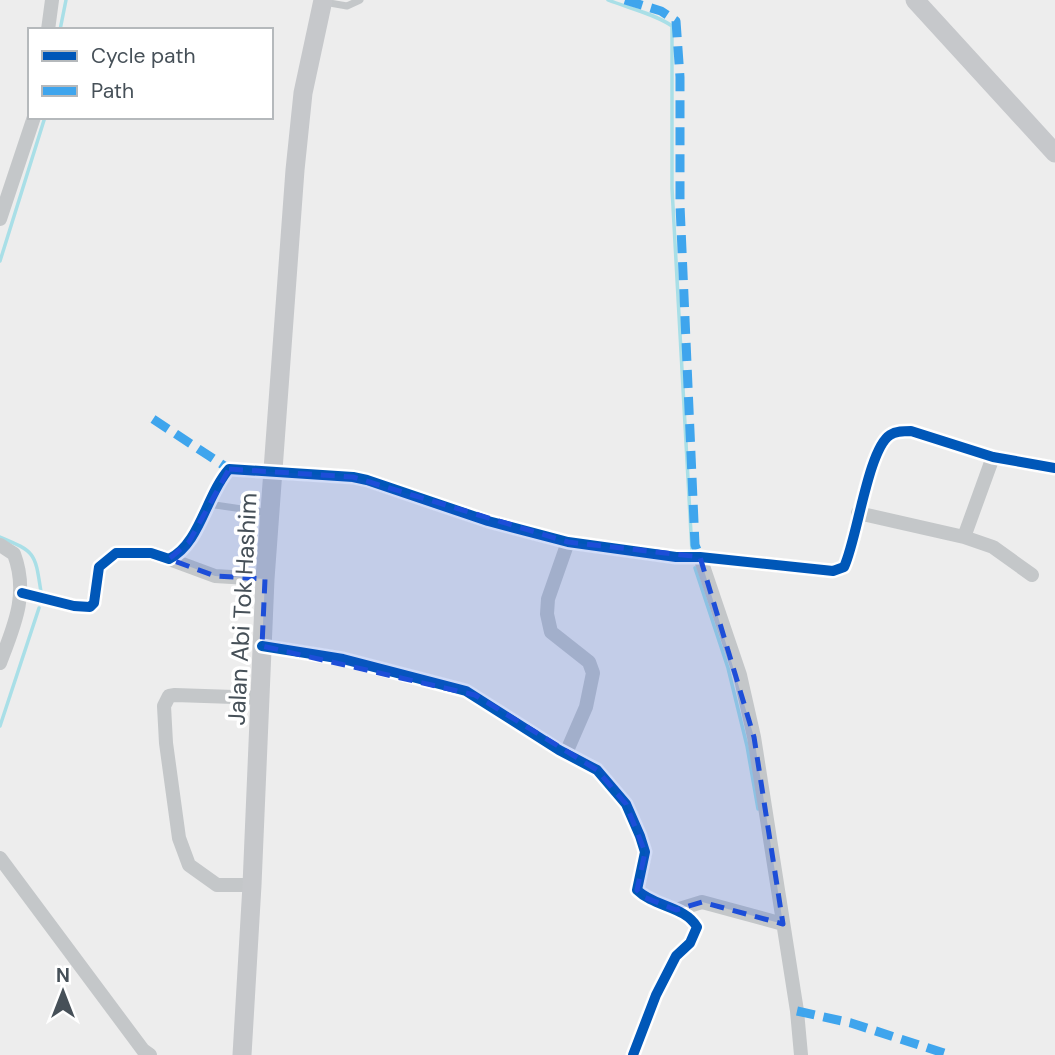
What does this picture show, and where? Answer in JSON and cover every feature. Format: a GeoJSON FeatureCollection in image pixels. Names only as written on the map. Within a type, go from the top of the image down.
{"type":"FeatureCollection","features":[{"type":"Feature","properties":{"kind":"main road"},"geometry":{"type":"LineString","coordinates":[[915,0],[1055,153]]}},
{"type":"Feature","properties":{"kind":"main road","name":"Jalan Abi Tok Hashim"},"geometry":{"type":"LineString","coordinates":[[242,1055],[265,579],[298,144],[303,93],[323,1]]}},
{"type":"Feature","properties":{"kind":"street"},"geometry":{"type":"LineString","coordinates":[[48,28],[52,0]]}},
{"type":"Feature","properties":{"kind":"street"},"geometry":{"type":"LineString","coordinates":[[0,219],[33,119]]}},
{"type":"Feature","properties":{"kind":"street"},"geometry":{"type":"LineString","coordinates":[[169,559],[179,554],[189,542],[207,504],[229,469],[367,480],[488,521],[568,542],[676,557],[700,557],[833,571],[844,566],[850,555],[858,513],[877,453],[888,436],[911,431],[993,457],[1055,468]]}},
{"type":"Feature","properties":{"kind":"street"},"geometry":{"type":"LineString","coordinates":[[964,537],[993,457]]}},
{"type":"Feature","properties":{"kind":"street"},"geometry":{"type":"LineString","coordinates":[[858,513],[964,537],[993,547],[1032,575]]}},
{"type":"Feature","properties":{"kind":"street"},"geometry":{"type":"LineString","coordinates":[[566,753],[586,707],[593,673],[589,662],[551,632],[547,614],[548,599],[568,542]]}},
{"type":"Feature","properties":{"kind":"street"},"geometry":{"type":"LineString","coordinates":[[0,545],[14,554],[22,593],[13,630],[0,663]]}},
{"type":"Feature","properties":{"kind":"street"},"geometry":{"type":"LineString","coordinates":[[22,593],[74,606],[90,607],[94,603],[99,567],[116,553],[150,553],[215,576],[265,579]]}},
{"type":"Feature","properties":{"kind":"street"},"geometry":{"type":"LineString","coordinates":[[700,557],[740,675],[754,737],[797,1012],[801,1055]]}},
{"type":"Feature","properties":{"kind":"street"},"geometry":{"type":"LineString","coordinates":[[262,646],[343,659],[466,691],[597,770],[626,804],[645,852],[637,890],[645,897],[694,921],[697,927],[690,943],[676,956],[665,976],[633,1055]]}},
{"type":"Feature","properties":{"kind":"street"},"geometry":{"type":"LineString","coordinates":[[252,886],[217,885],[189,865],[178,838],[164,706],[169,696],[175,695],[261,698]]}},
{"type":"Feature","properties":{"kind":"street"},"geometry":{"type":"LineString","coordinates":[[0,858],[143,1050],[150,1055]]}},
{"type":"Feature","properties":{"kind":"street"},"geometry":{"type":"LineString","coordinates":[[676,910],[702,902],[783,924]]}},
{"type":"Feature","properties":{"kind":"lane"},"geometry":{"type":"LineString","coordinates":[[323,1],[347,6],[359,0]]}},
{"type":"Feature","properties":{"kind":"lane"},"geometry":{"type":"LineString","coordinates":[[207,504],[270,513]]}},
{"type":"Feature","properties":{"kind":"highlighted area"},"geometry":{"type":"Polygon","coordinates":[[[229,469],[353,477],[568,542],[700,557],[754,737],[783,924],[702,902],[676,910],[644,897],[637,890],[645,852],[626,804],[597,770],[475,695],[262,646],[265,579],[215,576],[169,559],[189,542],[229,469]]]}},
{"type":"Feature","properties":{"kind":"waterway"},"geometry":{"type":"LineString","coordinates":[[60,28],[66,0]]}},
{"type":"Feature","properties":{"kind":"waterway"},"geometry":{"type":"LineString","coordinates":[[608,0],[672,26],[672,188],[692,552]]}},
{"type":"Feature","properties":{"kind":"waterway"},"geometry":{"type":"LineString","coordinates":[[0,261],[44,119]]}},
{"type":"Feature","properties":{"kind":"waterway"},"geometry":{"type":"LineString","coordinates":[[0,537],[21,546],[32,555],[41,592]]}},
{"type":"Feature","properties":{"kind":"waterway"},"geometry":{"type":"LineString","coordinates":[[695,568],[728,668],[747,746],[758,809]]}},
{"type":"Feature","properties":{"kind":"waterway"},"geometry":{"type":"LineString","coordinates":[[0,726],[39,608]]}},
{"type":"Feature","properties":{"kind":"marked path"},"geometry":{"type":"LineString","coordinates":[[625,0],[661,11],[676,21],[680,77],[680,205],[695,545],[700,557]]}},
{"type":"Feature","properties":{"kind":"marked path"},"geometry":{"type":"LineString","coordinates":[[153,419],[229,469]]}},
{"type":"Feature","properties":{"kind":"marked path"},"geometry":{"type":"LineString","coordinates":[[797,1011],[851,1023],[950,1055]]}},
{"type":"Feature","properties":{"kind":"cycle path"},"geometry":{"type":"LineString","coordinates":[[22,593],[74,606],[90,607],[94,603],[99,567],[116,553],[151,553],[169,559],[180,552],[196,531],[214,492],[229,469],[367,480],[488,521],[568,542],[676,557],[700,557],[833,571],[844,567],[875,458],[882,444],[892,434],[911,431],[993,457],[1055,468]]}},
{"type":"Feature","properties":{"kind":"cycle path"},"geometry":{"type":"LineString","coordinates":[[262,646],[343,659],[466,691],[559,750],[597,770],[626,804],[640,836],[645,852],[637,890],[685,915],[697,927],[690,943],[676,956],[656,995],[633,1055]]}}]}
